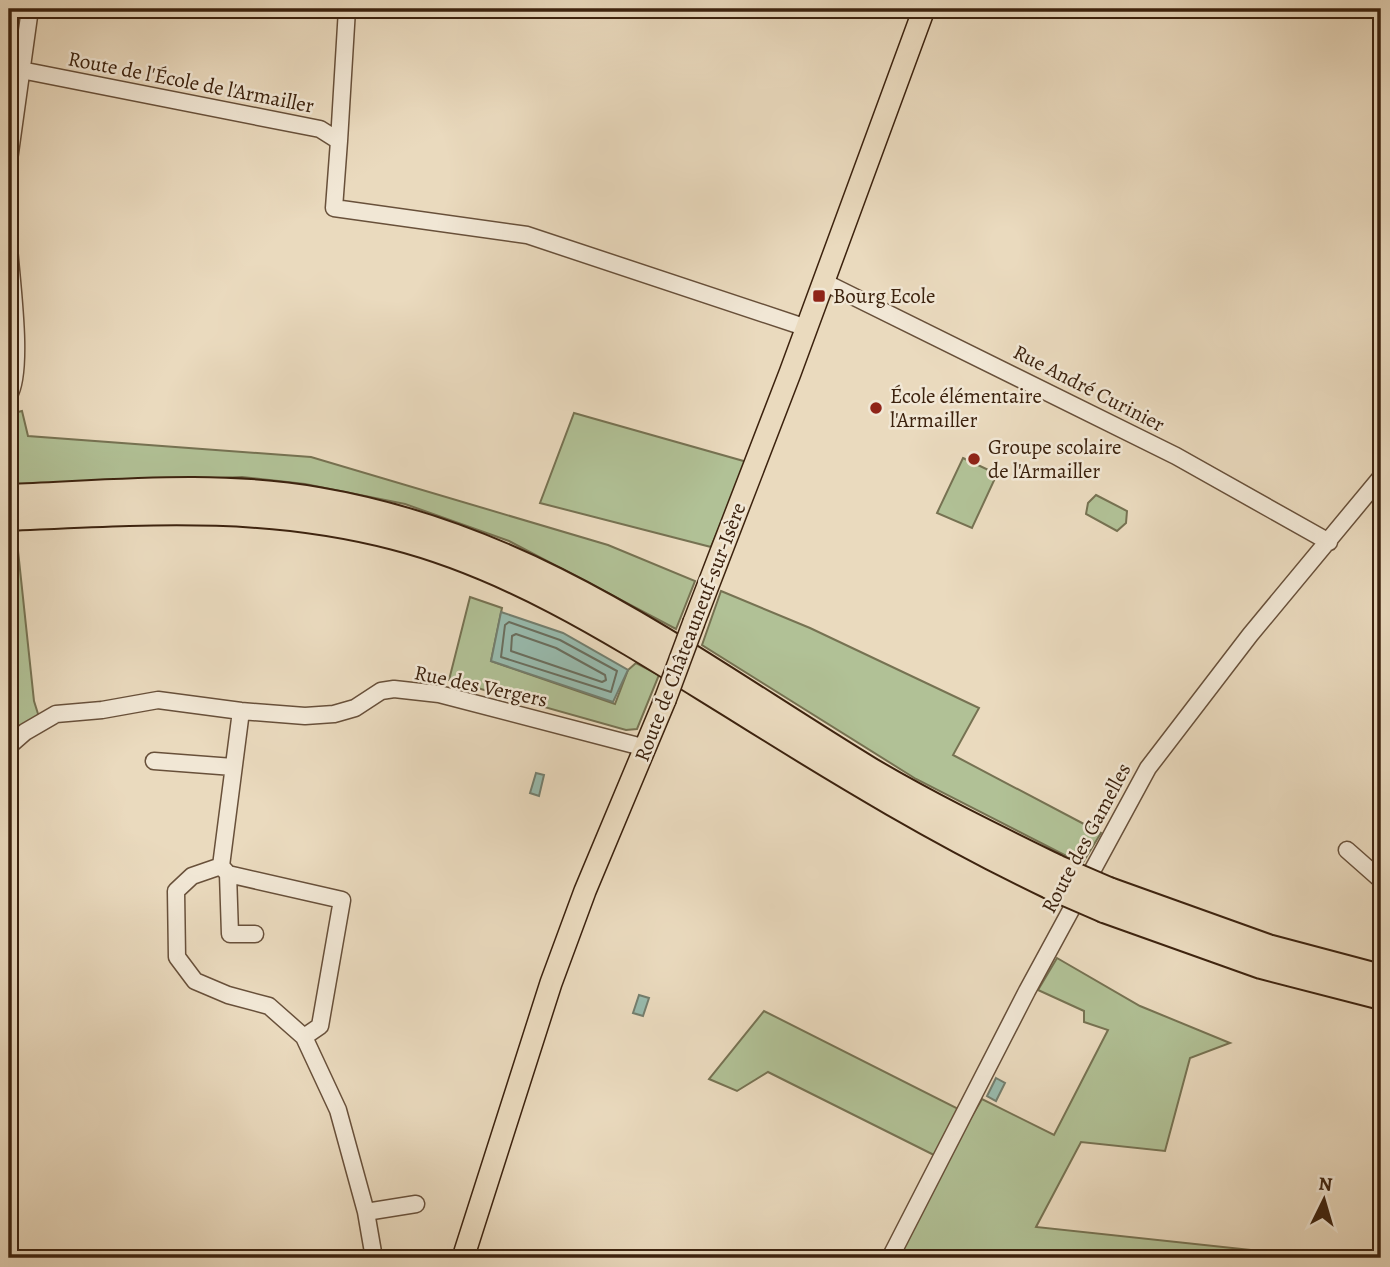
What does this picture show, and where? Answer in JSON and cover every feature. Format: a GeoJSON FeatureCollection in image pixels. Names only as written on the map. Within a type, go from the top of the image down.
{"type":"FeatureCollection","features":[{"type":"Feature","properties":{"kind":"highway"},"geometry":{"type":"LineString","coordinates":[[9,497],[201,490],[268,493],[367,510],[461,537],[545,573],[637,622],[872,771],[983,832],[1055,878]]}},
{"type":"Feature","properties":{"kind":"highway"},"geometry":{"type":"LineString","coordinates":[[9,518],[160,511],[235,511],[347,526],[442,551],[501,574],[636,647],[873,794],[976,851],[1055,878],[1261,966],[1381,997]]}},
{"type":"Feature","properties":{"kind":"highway"},"geometry":{"type":"LineString","coordinates":[[1106,900],[1381,977]]}},
{"type":"Feature","properties":{"kind":"main road","name":"Route de Châteauneuf-sur-Isère"},"geometry":{"type":"LineString","coordinates":[[463,1258],[551,983],[585,891],[646,748],[807,328],[923,9]]}},
{"type":"Feature","properties":{"kind":"street"},"geometry":{"type":"LineString","coordinates":[[9,160],[30,9]]}},
{"type":"Feature","properties":{"kind":"street"},"geometry":{"type":"LineString","coordinates":[[347,9],[334,208],[527,235],[807,328]]}},
{"type":"Feature","properties":{"kind":"street","name":"Route de l'École de l'Armailler"},"geometry":{"type":"LineString","coordinates":[[21,70],[320,129],[339,141]]}},
{"type":"Feature","properties":{"kind":"street"},"geometry":{"type":"LineString","coordinates":[[9,247],[15,347],[14,382],[9,395]]}},
{"type":"Feature","properties":{"kind":"street","name":"Rue André Curinier"},"geometry":{"type":"LineString","coordinates":[[824,282],[1176,456],[1329,542]]}},
{"type":"Feature","properties":{"kind":"street","name":"Route des Gamelles"},"geometry":{"type":"LineString","coordinates":[[890,1258],[1027,991],[1148,768],[1250,635],[1381,477]]}},
{"type":"Feature","properties":{"kind":"street","name":"Rue des Vergers"},"geometry":{"type":"LineString","coordinates":[[9,746],[25,732],[56,714],[102,710],[158,700],[241,711],[305,716],[334,714],[355,708],[381,691],[394,690],[439,694],[646,748]]}},
{"type":"Feature","properties":{"kind":"street"},"geometry":{"type":"LineString","coordinates":[[241,711],[233,767],[225,870],[229,934],[254,934]]}},
{"type":"Feature","properties":{"kind":"street"},"geometry":{"type":"LineString","coordinates":[[154,761],[233,767]]}},
{"type":"Feature","properties":{"kind":"street"},"geometry":{"type":"LineString","coordinates":[[1347,850],[1381,880]]}},
{"type":"Feature","properties":{"kind":"street"},"geometry":{"type":"LineString","coordinates":[[304,1037],[320,1026],[342,900],[225,870],[192,876],[176,891],[177,957],[195,981],[228,995],[270,1006],[304,1037],[338,1110],[366,1212],[374,1258]]}},
{"type":"Feature","properties":{"kind":"street"},"geometry":{"type":"LineString","coordinates":[[366,1212],[416,1204]]}},
{"type":"Feature","properties":{"kind":"shaded area"},"geometry":{"type":"Polygon","coordinates":[[[22,411],[28,436],[311,457],[608,545],[695,581],[676,629],[509,541],[405,504],[305,484],[242,477],[9,486],[9,414],[22,411]]]}},
{"type":"Feature","properties":{"kind":"shaded area"},"geometry":{"type":"Polygon","coordinates":[[[574,413],[747,462],[711,547],[540,503],[574,413]]]}},
{"type":"Feature","properties":{"kind":"shaded area"},"geometry":{"type":"Polygon","coordinates":[[[963,458],[997,474],[972,528],[937,513],[963,458]]]}},
{"type":"Feature","properties":{"kind":"shaded area"},"geometry":{"type":"Polygon","coordinates":[[[1096,495],[1127,511],[1126,523],[1117,531],[1086,514],[1088,503],[1096,495]]]}},
{"type":"Feature","properties":{"kind":"shaded area"},"geometry":{"type":"Polygon","coordinates":[[[9,532],[16,532],[34,701],[39,717],[9,737],[9,532]]]}},
{"type":"Feature","properties":{"kind":"shaded area"},"geometry":{"type":"Polygon","coordinates":[[[721,591],[810,628],[979,708],[953,755],[1101,833],[1082,864],[916,779],[702,645],[721,591]]]}},
{"type":"Feature","properties":{"kind":"shaded area"},"geometry":{"type":"Polygon","coordinates":[[[470,597],[502,608],[491,661],[615,704],[628,670],[636,663],[659,675],[637,729],[626,730],[449,680],[470,597]]]}},
{"type":"Feature","properties":{"kind":"shaded area"},"geometry":{"type":"Polygon","coordinates":[[[1057,958],[1140,1006],[1230,1043],[1190,1058],[1165,1151],[1081,1142],[1036,1227],[1325,1258],[897,1258],[948,1162],[768,1072],[737,1091],[709,1079],[764,1011],[972,1116],[982,1099],[1054,1135],[1108,1030],[1084,1022],[1084,1011],[1038,990],[1057,958]]]}},
{"type":"Feature","properties":{"kind":"water"},"geometry":{"type":"Polygon","coordinates":[[[501,612],[563,633],[628,670],[613,702],[491,661],[501,612]]]}},
{"type":"Feature","properties":{"kind":"water"},"geometry":{"type":"Polygon","coordinates":[[[536,773],[544,775],[539,796],[530,793],[536,773]]]}},
{"type":"Feature","properties":{"kind":"water"},"geometry":{"type":"Polygon","coordinates":[[[639,995],[649,998],[643,1016],[633,1013],[639,995]]]}},
{"type":"Feature","properties":{"kind":"water"},"geometry":{"type":"Polygon","coordinates":[[[996,1078],[1005,1083],[996,1101],[987,1096],[996,1078]]]}},
{"type":"Feature","properties":{"kind":"place","name":"Bourg Ecole"},"geometry":{"type":"Point","coordinates":[819,296]}},
{"type":"Feature","properties":{"kind":"place","name":"École élémentaire l'Armailler"},"geometry":{"type":"Point","coordinates":[876,408]}},
{"type":"Feature","properties":{"kind":"place","name":"Groupe scolaire de l'Armailler"},"geometry":{"type":"Point","coordinates":[974,459]}}]}
